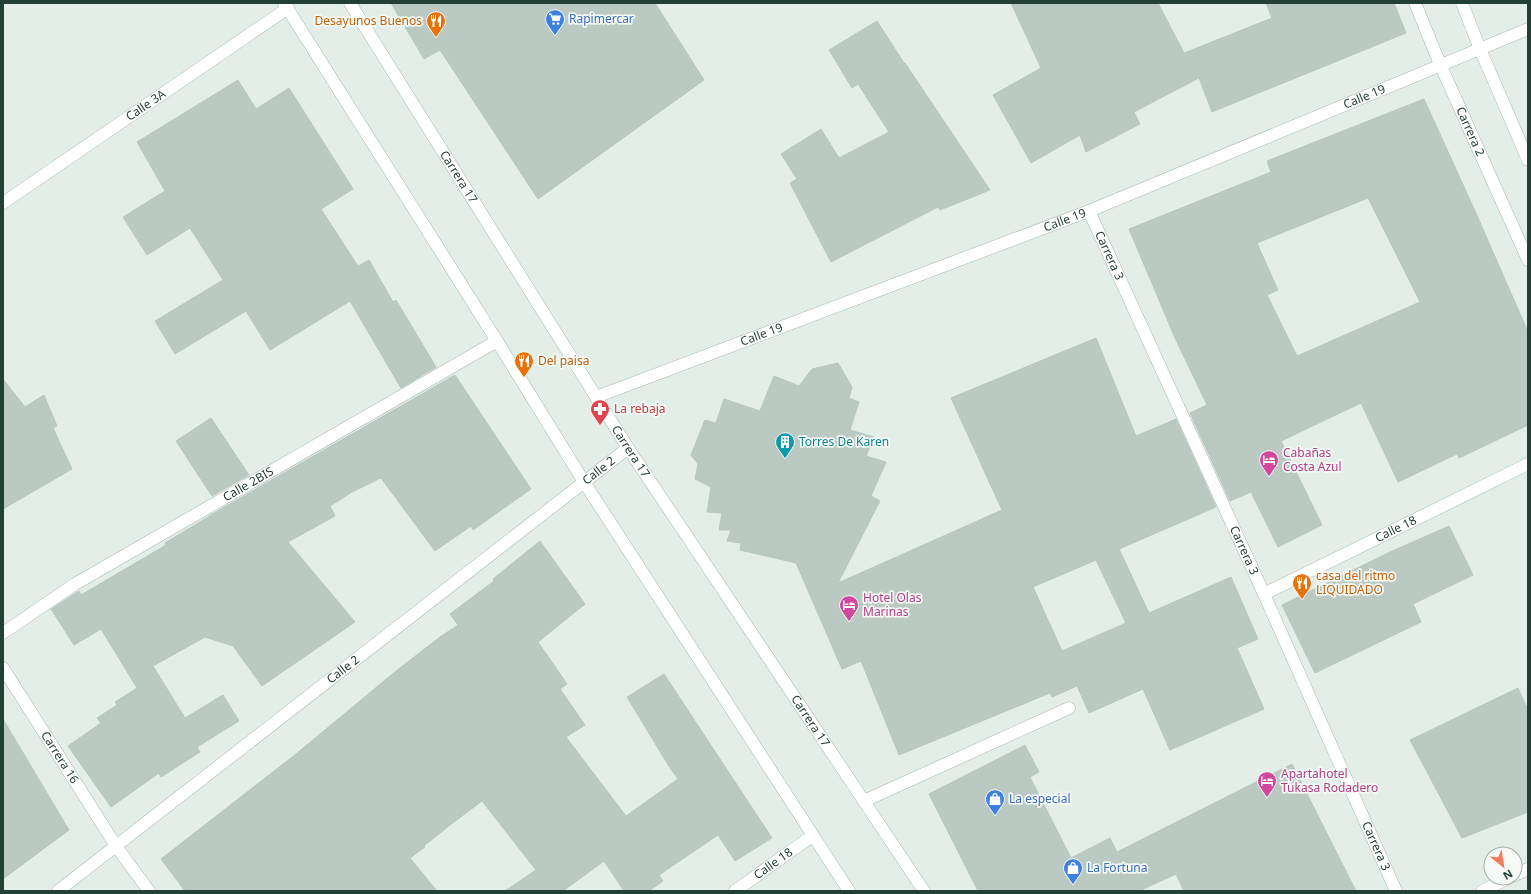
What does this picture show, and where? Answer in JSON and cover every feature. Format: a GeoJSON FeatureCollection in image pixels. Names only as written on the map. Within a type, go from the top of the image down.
{"type":"FeatureCollection","features":[{"type":"Feature","properties":{"kind":"street","name":"Carrera 17"},"geometry":{"type":"LineString","coordinates":[[350,3],[628,448],[924,891]]}},
{"type":"Feature","properties":{"kind":"street","name":"Carrera 2"},"geometry":{"type":"LineString","coordinates":[[1415,3],[1440,64],[1528,260]]}},
{"type":"Feature","properties":{"kind":"street"},"geometry":{"type":"LineString","coordinates":[[1462,3],[1480,49],[1528,160]]}},
{"type":"Feature","properties":{"kind":"street"},"geometry":{"type":"LineString","coordinates":[[286,5],[584,482],[849,891]]}},
{"type":"Feature","properties":{"kind":"street","name":"Calle 3A"},"geometry":{"type":"LineString","coordinates":[[3,203],[286,5]]}},
{"type":"Feature","properties":{"kind":"street","name":"Calle 19"},"geometry":{"type":"LineString","coordinates":[[596,397],[1089,211],[1440,64],[1528,29]]}},
{"type":"Feature","properties":{"kind":"street","name":"Carrera 3"},"geometry":{"type":"LineString","coordinates":[[1089,211],[1264,594],[1396,891]]}},
{"type":"Feature","properties":{"kind":"street","name":"Calle 2BIS"},"geometry":{"type":"LineString","coordinates":[[3,633],[75,584],[497,341]]}},
{"type":"Feature","properties":{"kind":"street","name":"Calle 2"},"geometry":{"type":"LineString","coordinates":[[58,891],[628,448]]}},
{"type":"Feature","properties":{"kind":"street","name":"Calle 18"},"geometry":{"type":"LineString","coordinates":[[1264,594],[1528,464]]}},
{"type":"Feature","properties":{"kind":"street","name":"Carrera 16"},"geometry":{"type":"LineString","coordinates":[[3,668],[116,846],[149,891]]}},
{"type":"Feature","properties":{"kind":"street"},"geometry":{"type":"LineString","coordinates":[[864,801],[1069,708]]}},
{"type":"Feature","properties":{"kind":"street","name":"Calle 18"},"geometry":{"type":"LineString","coordinates":[[734,891],[812,836]]}},
{"type":"Feature","properties":{"kind":"street"},"geometry":{"type":"LineString","coordinates":[[1482,891],[1492,886]]}},
{"type":"Feature","properties":{"kind":"building"},"geometry":{"type":"Polygon","coordinates":[[[391,3],[655,3],[704,80],[538,199],[440,50],[424,59],[391,3]]]}},
{"type":"Feature","properties":{"kind":"building"},"geometry":{"type":"Polygon","coordinates":[[[1011,3],[1158,3],[1184,53],[1272,18],[1266,3],[1394,3],[1406,33],[1212,112],[1199,78],[1134,112],[1140,124],[1086,152],[1080,135],[1031,163],[993,95],[1041,68],[1011,3]]]}},
{"type":"Feature","properties":{"kind":"building"},"geometry":{"type":"Polygon","coordinates":[[[877,21],[990,190],[940,210],[938,207],[831,262],[790,183],[797,179],[781,154],[821,129],[839,158],[889,132],[858,84],[852,88],[829,50],[877,21]]]}},
{"type":"Feature","properties":{"kind":"building"},"geometry":{"type":"Polygon","coordinates":[[[238,80],[256,109],[289,88],[353,189],[321,209],[358,266],[369,260],[393,302],[396,300],[436,367],[401,388],[350,301],[270,350],[246,311],[175,354],[155,321],[223,280],[190,228],[147,255],[123,217],[165,191],[137,142],[238,80]]]}},
{"type":"Feature","properties":{"kind":"building"},"geometry":{"type":"Polygon","coordinates":[[[1424,99],[1528,332],[1528,425],[1459,458],[1457,454],[1398,482],[1361,403],[1281,441],[1322,525],[1278,547],[1251,492],[1230,501],[1190,413],[1207,405],[1175,338],[1129,229],[1271,172],[1267,161],[1424,99]],[[1368,198],[1257,243],[1278,290],[1267,295],[1297,356],[1420,302],[1368,198]]]}},
{"type":"Feature","properties":{"kind":"building"},"geometry":{"type":"Polygon","coordinates":[[[1096,338],[1136,436],[1176,419],[1216,507],[1119,549],[1149,613],[1231,577],[1258,639],[1237,648],[1264,709],[1170,750],[1143,689],[1089,713],[1077,686],[1052,697],[1050,693],[899,755],[861,661],[842,669],[796,563],[740,550],[741,543],[727,541],[731,530],[719,530],[722,513],[707,512],[711,487],[695,479],[698,464],[691,455],[705,420],[716,423],[724,399],[760,411],[774,376],[799,386],[812,369],[838,363],[852,387],[849,398],[859,402],[850,430],[874,437],[866,456],[886,462],[871,496],[880,501],[838,583],[1002,510],[951,398],[1096,338]],[[1096,560],[1033,587],[1062,651],[1126,623],[1096,560]]]}},
{"type":"Feature","properties":{"kind":"building"},"geometry":{"type":"Polygon","coordinates":[[[455,375],[531,489],[473,530],[471,526],[435,551],[381,478],[352,492],[330,506],[335,516],[288,542],[355,622],[262,686],[233,646],[205,637],[153,666],[185,718],[223,695],[239,721],[197,747],[200,752],[161,777],[159,773],[111,807],[68,746],[101,723],[97,718],[117,705],[115,702],[137,688],[101,629],[74,645],[51,609],[79,591],[81,595],[166,545],[165,543],[221,509],[455,375]]]}},
{"type":"Feature","properties":{"kind":"building"},"geometry":{"type":"Polygon","coordinates":[[[3,379],[25,407],[44,395],[57,426],[53,428],[72,469],[3,509],[3,379]]]}},
{"type":"Feature","properties":{"kind":"building"},"geometry":{"type":"Polygon","coordinates":[[[211,418],[249,475],[212,496],[176,441],[211,418]]]}},
{"type":"Feature","properties":{"kind":"building"},"geometry":{"type":"Polygon","coordinates":[[[1449,526],[1473,575],[1413,604],[1421,622],[1315,673],[1282,605],[1388,553],[1449,526]]]}},
{"type":"Feature","properties":{"kind":"building"},"geometry":{"type":"Polygon","coordinates":[[[540,541],[585,604],[538,642],[567,684],[560,689],[585,725],[566,737],[626,816],[678,779],[627,697],[664,674],[772,838],[735,861],[718,835],[659,875],[663,881],[649,891],[624,891],[604,861],[563,891],[505,891],[536,870],[482,801],[410,858],[437,891],[185,891],[161,859],[296,754],[396,671],[458,625],[450,614],[494,581],[493,579],[540,541]]]}},
{"type":"Feature","properties":{"kind":"building"},"geometry":{"type":"Polygon","coordinates":[[[1518,688],[1528,710],[1528,812],[1462,838],[1410,740],[1518,688]]]}},
{"type":"Feature","properties":{"kind":"building"},"geometry":{"type":"Polygon","coordinates":[[[3,719],[69,830],[3,879],[3,719]]]}},
{"type":"Feature","properties":{"kind":"building"},"geometry":{"type":"Polygon","coordinates":[[[1025,745],[1039,772],[1030,777],[1071,858],[1110,838],[1117,852],[1292,764],[1356,891],[1184,891],[1176,874],[1139,891],[978,891],[929,794],[1025,745]]]}},
{"type":"Feature","properties":{"kind":"place","name":"Rapimercar"},"geometry":{"type":"Point","coordinates":[555,36]}},
{"type":"Feature","properties":{"kind":"place","name":"Desayunos Buenos"},"geometry":{"type":"Point","coordinates":[436,38]}},
{"type":"Feature","properties":{"kind":"place","name":"Del paisa"},"geometry":{"type":"Point","coordinates":[524,378]}},
{"type":"Feature","properties":{"kind":"place","name":"La rebaja"},"geometry":{"type":"Point","coordinates":[600,426]}},
{"type":"Feature","properties":{"kind":"place","name":"Torres De Karen"},"geometry":{"type":"Point","coordinates":[785,459]}},
{"type":"Feature","properties":{"kind":"place","name":"Cabañas Costa Azul"},"geometry":{"type":"Point","coordinates":[1269,477]}},
{"type":"Feature","properties":{"kind":"place","name":"casa del ritmo LIQUIDADO"},"geometry":{"type":"Point","coordinates":[1302,600]}},
{"type":"Feature","properties":{"kind":"place","name":"Hotel Olas Marinas"},"geometry":{"type":"Point","coordinates":[849,622]}},
{"type":"Feature","properties":{"kind":"place","name":"Apartahotel Tukasa Rodadero"},"geometry":{"type":"Point","coordinates":[1267,798]}},
{"type":"Feature","properties":{"kind":"place","name":"La especial"},"geometry":{"type":"Point","coordinates":[995,816]}},
{"type":"Feature","properties":{"kind":"place","name":"La Fortuna"},"geometry":{"type":"Point","coordinates":[1073,885]}}]}
